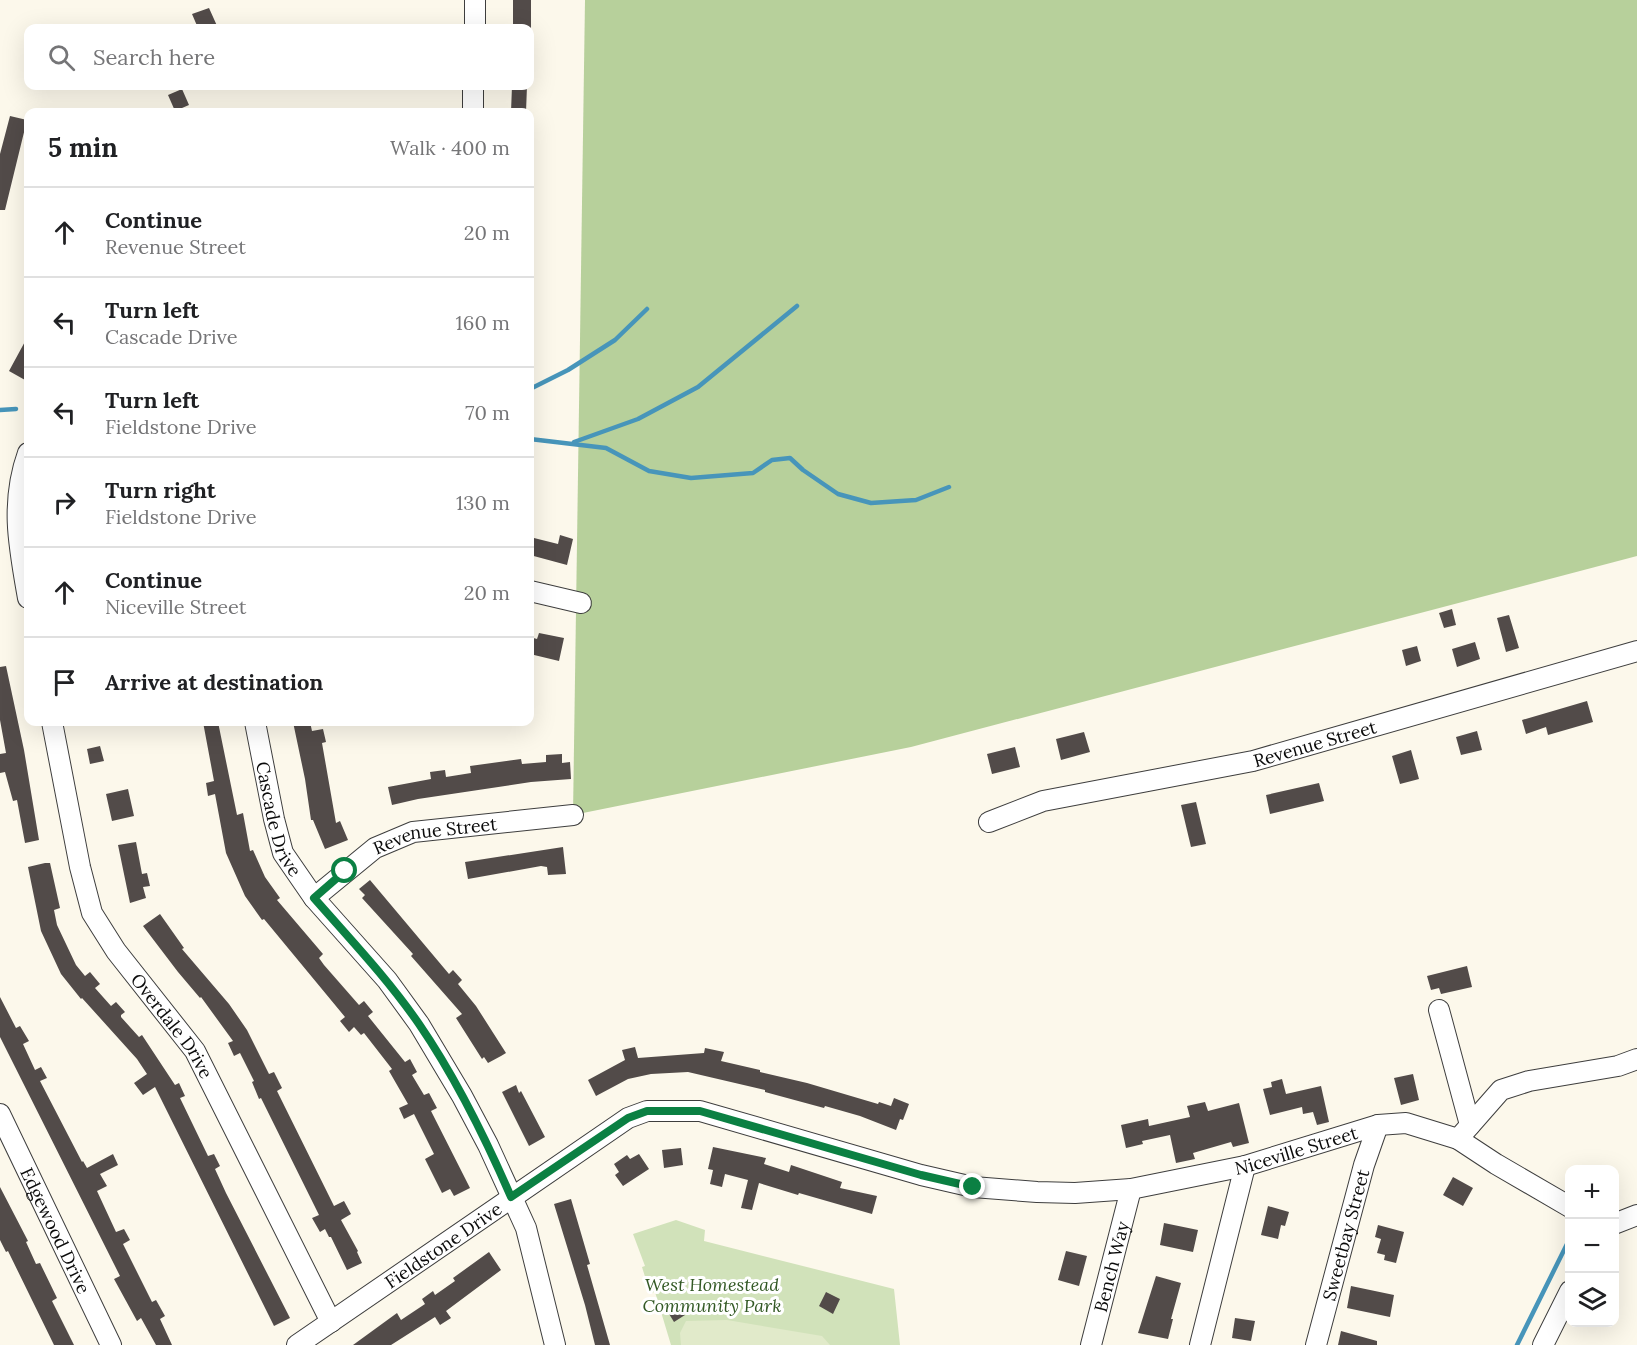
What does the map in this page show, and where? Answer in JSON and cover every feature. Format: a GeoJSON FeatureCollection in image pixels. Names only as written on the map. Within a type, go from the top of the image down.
{"type":"FeatureCollection","features":[{"type":"Feature","properties":{"kind":"street"},"geometry":{"type":"LineString","coordinates":[[475,0],[475,24]]}},
{"type":"Feature","properties":{"kind":"street"},"geometry":{"type":"LineString","coordinates":[[473,90],[473,108]]}},
{"type":"Feature","properties":{"kind":"street"},"geometry":{"type":"LineString","coordinates":[[24,469],[19,488],[15,529],[24,577]]}},
{"type":"Feature","properties":{"kind":"street"},"geometry":{"type":"LineString","coordinates":[[534,592],[581,603]]}},
{"type":"Feature","properties":{"kind":"street","name":"Revenue Street"},"geometry":{"type":"LineString","coordinates":[[989,822],[1043,801],[1253,761],[1637,651]]}},
{"type":"Feature","properties":{"kind":"street","name":"Overdale Drive"},"geometry":{"type":"LineString","coordinates":[[53,726],[80,867],[92,913],[116,951],[195,1051],[331,1322]]}},
{"type":"Feature","properties":{"kind":"street","name":"Cascade Drive"},"geometry":{"type":"LineString","coordinates":[[256,726],[283,853],[314,898],[387,980],[419,1024],[467,1106],[488,1145],[526,1228],[555,1345]]}},
{"type":"Feature","properties":{"kind":"street","name":"Revenue Street"},"geometry":{"type":"LineString","coordinates":[[314,898],[375,848],[413,832],[573,815]]}},
{"type":"Feature","properties":{"kind":"street"},"geometry":{"type":"LineString","coordinates":[[1439,1010],[1464,1132]]}},
{"type":"Feature","properties":{"kind":"street"},"geometry":{"type":"LineString","coordinates":[[1464,1132],[1501,1090],[1529,1081],[1617,1066],[1637,1059]]}},
{"type":"Feature","properties":{"kind":"street","name":"Fieldstone Drive"},"geometry":{"type":"LineString","coordinates":[[297,1345],[628,1118],[647,1111],[700,1111],[930,1177]]}},
{"type":"Feature","properties":{"kind":"street","name":"Edgewood Drive"},"geometry":{"type":"LineString","coordinates":[[0,1114],[111,1345]]}},
{"type":"Feature","properties":{"kind":"street","name":"Niceville Street"},"geometry":{"type":"LineString","coordinates":[[930,1177],[973,1187],[1037,1192],[1075,1193],[1131,1189],[1245,1166],[1378,1125],[1406,1123],[1464,1132],[1496,1164],[1565,1205]]}},
{"type":"Feature","properties":{"kind":"street","name":"Sweetbay Street"},"geometry":{"type":"LineString","coordinates":[[1316,1345],[1364,1165],[1378,1125]]}},
{"type":"Feature","properties":{"kind":"street"},"geometry":{"type":"LineString","coordinates":[[1200,1345],[1245,1166]]}},
{"type":"Feature","properties":{"kind":"street","name":"Bench Way"},"geometry":{"type":"LineString","coordinates":[[1091,1345],[1131,1189]]}},
{"type":"Feature","properties":{"kind":"street"},"geometry":{"type":"LineString","coordinates":[[1619,1222],[1637,1215]]}},
{"type":"Feature","properties":{"kind":"street"},"geometry":{"type":"LineString","coordinates":[[1543,1345],[1565,1299]]}},
{"type":"Feature","properties":{"kind":"green space"},"geometry":{"type":"Polygon","coordinates":[[[585,0],[1637,0],[1637,556],[911,747],[573,815],[585,0]]]}},
{"type":"Feature","properties":{"kind":"green space","name":"West Homestead Community Park"},"geometry":{"type":"Polygon","coordinates":[[[676,1220],[705,1230],[704,1241],[894,1289],[900,1345],[671,1345],[655,1292],[650,1293],[642,1267],[645,1266],[633,1234],[676,1220]]]}},
{"type":"Feature","properties":{"kind":"green space"},"geometry":{"type":"Polygon","coordinates":[[[727,1320],[822,1336],[830,1345],[681,1345],[680,1333],[686,1321],[727,1320]]]}},
{"type":"Feature","properties":{"kind":"building"},"geometry":{"type":"Polygon","coordinates":[[[513,0],[531,0],[531,24],[513,24],[513,0]]]}},
{"type":"Feature","properties":{"kind":"building"},"geometry":{"type":"Polygon","coordinates":[[[209,8],[216,24],[196,24],[192,14],[209,8]]]}},
{"type":"Feature","properties":{"kind":"building"},"geometry":{"type":"Polygon","coordinates":[[[182,90],[189,105],[174,108],[168,95],[182,90]]]}},
{"type":"Feature","properties":{"kind":"building"},"geometry":{"type":"Polygon","coordinates":[[[512,90],[527,90],[526,108],[511,108],[512,90]]]}},
{"type":"Feature","properties":{"kind":"building"},"geometry":{"type":"Polygon","coordinates":[[[10,116],[24,119],[24,132],[5,210],[0,210],[0,154],[10,116]]]}},
{"type":"Feature","properties":{"kind":"building"},"geometry":{"type":"Polygon","coordinates":[[[24,343],[24,379],[9,371],[24,343]]]}},
{"type":"Feature","properties":{"kind":"building"},"geometry":{"type":"Polygon","coordinates":[[[560,535],[573,539],[567,565],[534,556],[534,538],[558,544],[560,535]]]}},
{"type":"Feature","properties":{"kind":"building"},"geometry":{"type":"Polygon","coordinates":[[[1452,609],[1456,625],[1444,628],[1439,613],[1452,609]]]}},
{"type":"Feature","properties":{"kind":"building"},"geometry":{"type":"Polygon","coordinates":[[[1509,615],[1519,648],[1506,652],[1497,618],[1509,615]]]}},
{"type":"Feature","properties":{"kind":"building"},"geometry":{"type":"Polygon","coordinates":[[[539,633],[564,638],[559,661],[534,655],[534,638],[537,639],[539,633]]]}},
{"type":"Feature","properties":{"kind":"building"},"geometry":{"type":"Polygon","coordinates":[[[1475,642],[1480,659],[1457,667],[1452,649],[1475,642]]]}},
{"type":"Feature","properties":{"kind":"building"},"geometry":{"type":"Polygon","coordinates":[[[1417,646],[1421,661],[1406,666],[1402,650],[1417,646]]]}},
{"type":"Feature","properties":{"kind":"building"},"geometry":{"type":"Polygon","coordinates":[[[6,666],[24,750],[39,840],[25,843],[17,800],[13,801],[5,772],[0,773],[0,754],[6,753],[0,720],[0,667],[6,666]]]}},
{"type":"Feature","properties":{"kind":"building"},"geometry":{"type":"Polygon","coordinates":[[[1587,701],[1593,722],[1548,735],[1546,727],[1526,734],[1522,720],[1587,701]]]}},
{"type":"Feature","properties":{"kind":"building"},"geometry":{"type":"Polygon","coordinates":[[[204,726],[219,726],[237,815],[243,813],[250,851],[253,850],[265,877],[280,898],[277,900],[323,954],[319,958],[324,965],[359,1005],[364,1001],[373,1012],[368,1016],[405,1062],[410,1059],[417,1072],[412,1075],[424,1095],[429,1093],[437,1108],[431,1111],[470,1188],[454,1196],[450,1189],[442,1193],[425,1159],[434,1154],[414,1114],[404,1119],[399,1108],[408,1104],[389,1071],[392,1069],[364,1033],[361,1035],[354,1027],[349,1032],[340,1021],[345,1017],[264,919],[262,920],[245,896],[226,853],[215,794],[208,796],[206,783],[214,781],[204,726]]]}},
{"type":"Feature","properties":{"kind":"building"},"geometry":{"type":"Polygon","coordinates":[[[294,726],[311,726],[312,731],[323,729],[326,742],[322,743],[336,823],[340,821],[348,840],[325,849],[313,820],[311,820],[294,726]]]}},
{"type":"Feature","properties":{"kind":"building"},"geometry":{"type":"Polygon","coordinates":[[[1477,731],[1482,750],[1461,755],[1456,737],[1477,731]]]}},
{"type":"Feature","properties":{"kind":"building"},"geometry":{"type":"Polygon","coordinates":[[[1084,732],[1090,752],[1061,760],[1056,739],[1084,732]]]}},
{"type":"Feature","properties":{"kind":"building"},"geometry":{"type":"Polygon","coordinates":[[[100,746],[104,761],[90,764],[87,749],[100,746]]]}},
{"type":"Feature","properties":{"kind":"building"},"geometry":{"type":"Polygon","coordinates":[[[1015,747],[1020,767],[992,774],[987,754],[1015,747]]]}},
{"type":"Feature","properties":{"kind":"building"},"geometry":{"type":"Polygon","coordinates":[[[1411,750],[1419,779],[1400,784],[1392,756],[1411,750]]]}},
{"type":"Feature","properties":{"kind":"building"},"geometry":{"type":"Polygon","coordinates":[[[562,754],[562,763],[570,762],[571,779],[531,782],[392,805],[388,787],[431,779],[430,772],[445,770],[446,777],[471,773],[470,766],[521,759],[522,764],[546,762],[546,755],[562,754]]]}},
{"type":"Feature","properties":{"kind":"building"},"geometry":{"type":"Polygon","coordinates":[[[1319,783],[1324,801],[1270,814],[1266,795],[1319,783]]]}},
{"type":"Feature","properties":{"kind":"building"},"geometry":{"type":"Polygon","coordinates":[[[128,789],[134,816],[112,821],[106,794],[128,789]]]}},
{"type":"Feature","properties":{"kind":"building"},"geometry":{"type":"Polygon","coordinates":[[[1196,802],[1206,844],[1191,847],[1181,805],[1196,802]]]}},
{"type":"Feature","properties":{"kind":"building"},"geometry":{"type":"Polygon","coordinates":[[[136,842],[142,874],[147,873],[150,886],[143,887],[146,898],[130,903],[118,845],[136,842]]]}},
{"type":"Feature","properties":{"kind":"building"},"geometry":{"type":"Polygon","coordinates":[[[563,847],[566,874],[548,875],[547,867],[541,866],[468,879],[465,862],[563,847]]]}},
{"type":"Feature","properties":{"kind":"building"},"geometry":{"type":"Polygon","coordinates":[[[50,863],[60,908],[54,910],[57,925],[76,965],[85,976],[90,972],[100,984],[95,988],[111,1006],[116,1002],[125,1012],[121,1017],[139,1037],[142,1035],[175,1085],[179,1083],[185,1096],[180,1098],[208,1156],[214,1154],[220,1166],[215,1169],[226,1193],[290,1318],[274,1326],[155,1087],[143,1095],[134,1083],[147,1074],[137,1059],[61,974],[41,931],[28,867],[50,863]]]}},
{"type":"Feature","properties":{"kind":"building"},"geometry":{"type":"Polygon","coordinates":[[[370,880],[449,974],[453,970],[462,980],[458,984],[476,1006],[506,1053],[488,1063],[484,1057],[482,1059],[456,1018],[462,1014],[411,956],[413,954],[362,898],[365,895],[359,889],[370,880]]]}},
{"type":"Feature","properties":{"kind":"building"},"geometry":{"type":"Polygon","coordinates":[[[160,914],[184,948],[182,949],[229,1004],[247,1030],[269,1074],[274,1072],[282,1088],[277,1091],[334,1206],[344,1201],[351,1214],[341,1220],[362,1263],[347,1270],[331,1237],[325,1229],[320,1232],[312,1218],[319,1215],[261,1098],[259,1099],[252,1082],[254,1081],[240,1053],[234,1056],[228,1043],[233,1041],[201,997],[178,972],[143,926],[160,914]]]}},
{"type":"Feature","properties":{"kind":"building"},"geometry":{"type":"Polygon","coordinates":[[[1467,966],[1472,987],[1441,994],[1439,988],[1431,990],[1427,976],[1467,966]]]}},
{"type":"Feature","properties":{"kind":"building"},"geometry":{"type":"Polygon","coordinates":[[[0,997],[16,1028],[20,1026],[29,1041],[23,1044],[35,1070],[41,1067],[47,1078],[40,1081],[82,1162],[87,1168],[113,1154],[118,1165],[100,1174],[107,1186],[97,1191],[116,1232],[124,1229],[130,1240],[123,1244],[152,1302],[156,1300],[165,1316],[160,1319],[172,1345],[156,1345],[141,1318],[137,1321],[114,1279],[120,1276],[0,1037],[0,997]]]}},
{"type":"Feature","properties":{"kind":"building"},"geometry":{"type":"Polygon","coordinates":[[[635,1047],[638,1058],[704,1053],[705,1048],[724,1052],[721,1061],[760,1070],[760,1072],[878,1104],[879,1102],[891,1106],[894,1098],[909,1104],[896,1130],[825,1106],[824,1108],[765,1092],[765,1090],[688,1072],[651,1074],[628,1079],[596,1096],[588,1080],[625,1060],[622,1050],[635,1047]]]}},
{"type":"Feature","properties":{"kind":"building"},"geometry":{"type":"Polygon","coordinates":[[[1413,1074],[1419,1100],[1401,1105],[1394,1078],[1413,1074]]]}},
{"type":"Feature","properties":{"kind":"building"},"geometry":{"type":"Polygon","coordinates":[[[1282,1079],[1286,1094],[1321,1086],[1329,1122],[1317,1125],[1313,1112],[1303,1114],[1302,1107],[1270,1115],[1263,1089],[1272,1087],[1271,1082],[1282,1079]]]}},
{"type":"Feature","properties":{"kind":"building"},"geometry":{"type":"Polygon","coordinates":[[[516,1085],[545,1137],[529,1146],[502,1092],[516,1085]]]}},
{"type":"Feature","properties":{"kind":"building"},"geometry":{"type":"Polygon","coordinates":[[[1205,1102],[1208,1111],[1239,1103],[1249,1143],[1233,1147],[1231,1142],[1193,1153],[1195,1159],[1176,1163],[1170,1135],[1142,1141],[1143,1144],[1126,1148],[1121,1125],[1148,1119],[1149,1126],[1190,1117],[1187,1106],[1205,1102]]]}},
{"type":"Feature","properties":{"kind":"building"},"geometry":{"type":"Polygon","coordinates":[[[713,1147],[766,1158],[764,1164],[789,1172],[791,1165],[842,1182],[840,1188],[877,1196],[872,1214],[759,1183],[752,1210],[741,1208],[748,1180],[725,1174],[722,1187],[710,1184],[713,1170],[708,1169],[713,1147]]]}},
{"type":"Feature","properties":{"kind":"building"},"geometry":{"type":"Polygon","coordinates":[[[681,1148],[683,1165],[664,1168],[662,1150],[681,1148]]]}},
{"type":"Feature","properties":{"kind":"building"},"geometry":{"type":"Polygon","coordinates":[[[639,1154],[649,1169],[623,1186],[615,1175],[619,1172],[614,1164],[627,1155],[630,1159],[639,1154]]]}},
{"type":"Feature","properties":{"kind":"building"},"geometry":{"type":"Polygon","coordinates":[[[1453,1177],[1473,1188],[1463,1206],[1443,1195],[1453,1177]]]}},
{"type":"Feature","properties":{"kind":"building"},"geometry":{"type":"Polygon","coordinates":[[[0,1187],[28,1241],[26,1242],[36,1264],[40,1263],[57,1298],[52,1301],[74,1345],[54,1345],[8,1251],[6,1252],[0,1240],[0,1187]]]}},
{"type":"Feature","properties":{"kind":"building"},"geometry":{"type":"Polygon","coordinates":[[[571,1199],[610,1345],[595,1345],[554,1204],[571,1199]]]}},
{"type":"Feature","properties":{"kind":"building"},"geometry":{"type":"Polygon","coordinates":[[[1268,1206],[1289,1212],[1285,1226],[1281,1225],[1278,1239],[1261,1235],[1268,1206]]]}},
{"type":"Feature","properties":{"kind":"building"},"geometry":{"type":"Polygon","coordinates":[[[1164,1223],[1198,1230],[1193,1252],[1160,1245],[1164,1223]]]}},
{"type":"Feature","properties":{"kind":"building"},"geometry":{"type":"Polygon","coordinates":[[[1378,1225],[1404,1232],[1396,1263],[1384,1260],[1385,1255],[1377,1253],[1381,1239],[1375,1237],[1378,1225]]]}},
{"type":"Feature","properties":{"kind":"building"},"geometry":{"type":"Polygon","coordinates":[[[1066,1251],[1087,1256],[1079,1286],[1058,1280],[1066,1251]]]}},
{"type":"Feature","properties":{"kind":"building"},"geometry":{"type":"Polygon","coordinates":[[[489,1252],[501,1270],[446,1311],[451,1318],[440,1325],[435,1317],[391,1345],[353,1345],[397,1313],[401,1320],[425,1304],[422,1299],[433,1291],[435,1295],[455,1281],[453,1278],[489,1252]]]}},
{"type":"Feature","properties":{"kind":"building"},"geometry":{"type":"Polygon","coordinates":[[[1156,1276],[1181,1283],[1168,1339],[1138,1333],[1156,1276]]]}},
{"type":"Feature","properties":{"kind":"building"},"geometry":{"type":"Polygon","coordinates":[[[1351,1286],[1394,1295],[1390,1317],[1347,1308],[1351,1286]]]}},
{"type":"Feature","properties":{"kind":"building"},"geometry":{"type":"Polygon","coordinates":[[[826,1292],[840,1299],[833,1314],[819,1306],[826,1292]]]}},
{"type":"Feature","properties":{"kind":"building"},"geometry":{"type":"Polygon","coordinates":[[[677,1301],[685,1315],[674,1322],[666,1309],[677,1301]]]}},
{"type":"Feature","properties":{"kind":"building"},"geometry":{"type":"Polygon","coordinates":[[[1235,1318],[1255,1321],[1251,1341],[1232,1338],[1235,1318]]]}},
{"type":"Feature","properties":{"kind":"building"},"geometry":{"type":"Polygon","coordinates":[[[1341,1331],[1377,1341],[1377,1345],[1338,1345],[1341,1331]]]}},
{"type":"Feature","properties":{"kind":"waterway"},"geometry":{"type":"LineString","coordinates":[[574,442],[638,419],[698,387],[797,306]]}},
{"type":"Feature","properties":{"kind":"waterway"},"geometry":{"type":"LineString","coordinates":[[534,387],[568,370],[615,340],[647,309]]}},
{"type":"Feature","properties":{"kind":"waterway"},"geometry":{"type":"LineString","coordinates":[[0,410],[16,409]]}},
{"type":"Feature","properties":{"kind":"waterway"},"geometry":{"type":"LineString","coordinates":[[534,439],[606,448],[649,471],[691,478],[753,473],[772,460],[790,458],[838,494],[871,503],[916,500],[949,487]]}},
{"type":"Feature","properties":{"kind":"waterway"},"geometry":{"type":"LineString","coordinates":[[1517,1345],[1565,1248]]}},
{"type":"Feature","properties":{"kind":"route"},"geometry":{"type":"LineString","coordinates":[[345,871],[314,898],[387,980],[419,1024],[462,1096],[488,1145],[511,1197],[628,1118],[647,1111],[700,1111],[921,1175],[973,1187]]}}]}
